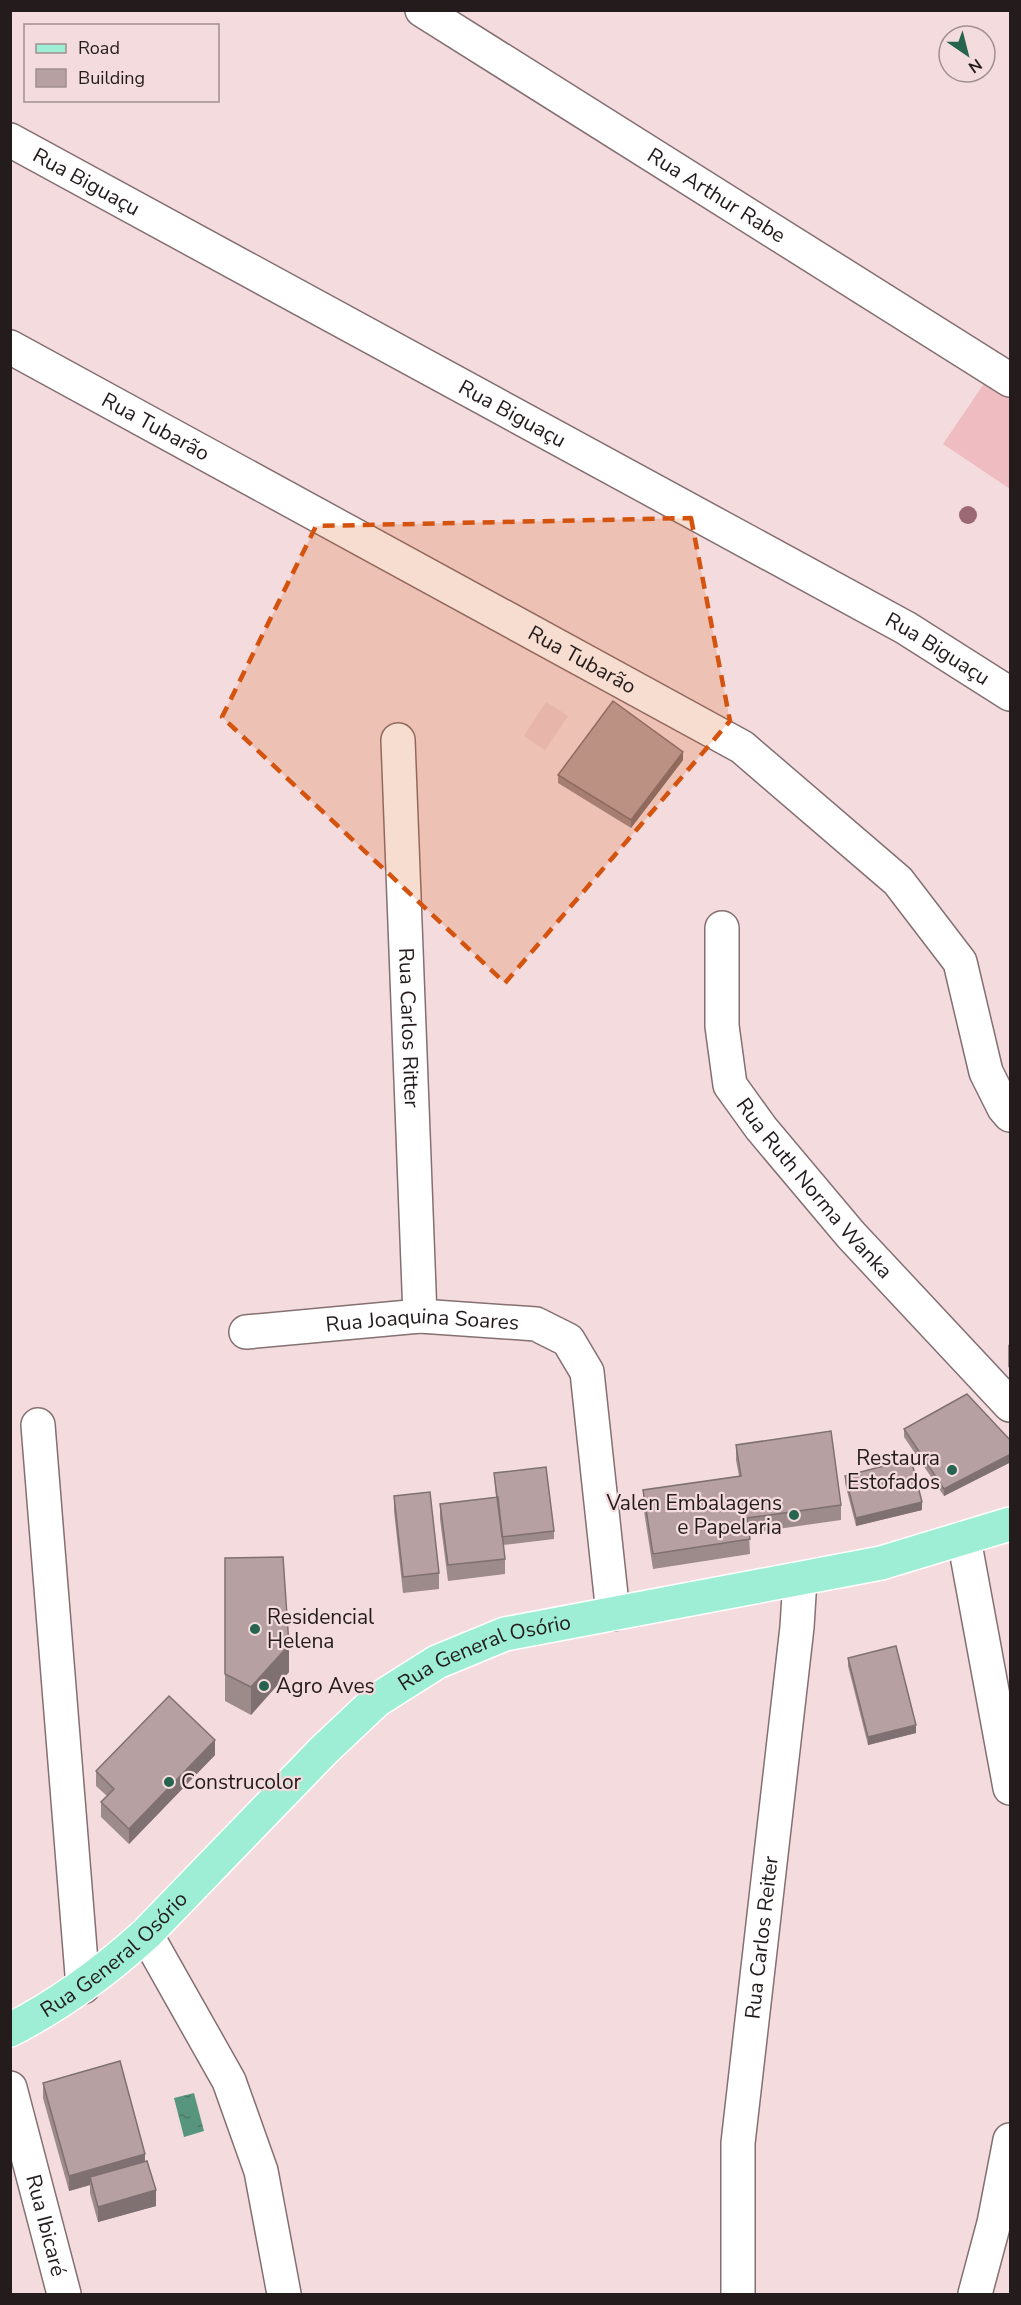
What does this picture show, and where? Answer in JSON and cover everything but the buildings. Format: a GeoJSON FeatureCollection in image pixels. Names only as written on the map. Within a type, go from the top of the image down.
{"type":"FeatureCollection","features":[{"type":"Feature","properties":{"kind":"main road","name":"Rua General Osório"},"geometry":{"type":"LineString","coordinates":[[10,2030],[83,1987],[146,1934],[324,1750],[377,1700],[437,1662],[505,1634],[881,1563],[1011,1524]]}},
{"type":"Feature","properties":{"kind":"street","name":"Rua Arthur Rabe"},"geometry":{"type":"LineString","coordinates":[[422,10],[1011,380]]}},
{"type":"Feature","properties":{"kind":"street","name":"Rua Biguaçu"},"geometry":{"type":"LineString","coordinates":[[10,140],[906,628],[1011,694]]}},
{"type":"Feature","properties":{"kind":"street","name":"Rua Tubarão"},"geometry":{"type":"LineString","coordinates":[[10,347],[742,747],[898,881],[960,962],[986,1072],[1004,1108],[1011,1115]]}},
{"type":"Feature","properties":{"kind":"street","name":"Rua Carlos Ritter"},"geometry":{"type":"LineString","coordinates":[[398,740],[420,1316]]}},
{"type":"Feature","properties":{"kind":"street","name":"Rua Ruth Norma Wanka"},"geometry":{"type":"LineString","coordinates":[[722,928],[722,1026],[730,1084],[761,1128],[851,1235],[1011,1405]]}},
{"type":"Feature","properties":{"kind":"street","name":"Rua Joaquina Soares"},"geometry":{"type":"LineString","coordinates":[[246,1332],[420,1316],[536,1324],[568,1340],[587,1372],[613,1614]]}},
{"type":"Feature","properties":{"kind":"street"},"geometry":{"type":"LineString","coordinates":[[38,1425],[83,1987]]}},
{"type":"Feature","properties":{"kind":"street"},"geometry":{"type":"LineString","coordinates":[[964,1539],[1011,1788]]}},
{"type":"Feature","properties":{"kind":"street","name":"Rua Carlos Reiter"},"geometry":{"type":"LineString","coordinates":[[738,2295],[738,2143],[797,1627],[800,1579]]}},
{"type":"Feature","properties":{"kind":"street"},"geometry":{"type":"LineString","coordinates":[[146,1934],[228,2081],[261,2171],[284,2295]]}},
{"type":"Feature","properties":{"kind":"street","name":"Rua Ibicaré"},"geometry":{"type":"LineString","coordinates":[[10,2088],[64,2295]]}},
{"type":"Feature","properties":{"kind":"street"},"geometry":{"type":"LineString","coordinates":[[975,2295],[994,2223],[1011,2140]]}},
{"type":"Feature","properties":{"kind":"highlighted area"},"geometry":{"type":"Polygon","coordinates":[[[691,518],[730,721],[505,983],[222,717],[316,526],[691,518]]]}},
{"type":"Feature","properties":{"kind":"shaded area"},"geometry":{"type":"Polygon","coordinates":[[[985,382],[1010,398],[1010,489],[943,444],[985,382]]]}},
{"type":"Feature","properties":{"kind":"shaded area"},"geometry":{"type":"Polygon","coordinates":[[[546,702],[568,716],[545,750],[524,736],[546,702]]]}},
{"type":"Feature","properties":{"kind":"water"},"geometry":{"type":"Polygon","coordinates":[[[194,2093],[204,2131],[184,2137],[174,2098],[194,2093]]]}},
{"type":"Feature","properties":{"kind":"place","name":"Restaura Estofados"},"geometry":{"type":"Point","coordinates":[952,1470]}},
{"type":"Feature","properties":{"kind":"place","name":"Valen Embalagens e Papelaria"},"geometry":{"type":"Point","coordinates":[794,1515]}},
{"type":"Feature","properties":{"kind":"place","name":"Residencial Helena"},"geometry":{"type":"Point","coordinates":[255,1629]}},
{"type":"Feature","properties":{"kind":"place","name":"Agro Aves"},"geometry":{"type":"Point","coordinates":[264,1686]}},
{"type":"Feature","properties":{"kind":"place","name":"Construcolor"},"geometry":{"type":"Point","coordinates":[169,1782]}}]}
